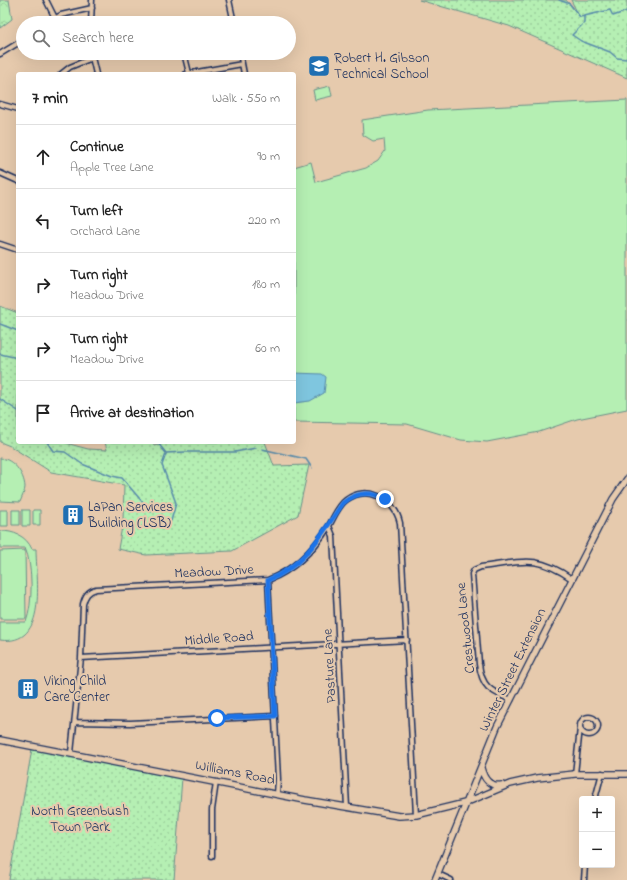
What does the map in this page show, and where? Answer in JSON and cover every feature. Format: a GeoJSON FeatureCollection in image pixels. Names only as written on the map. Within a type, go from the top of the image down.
{"type":"FeatureCollection","features":[{"type":"Feature","properties":{"kind":"main road","name":"Winter Street Extension"},"geometry":{"type":"LineString","coordinates":[[436,877],[497,727],[613,499],[627,479]]}},
{"type":"Feature","properties":{"kind":"main road","name":"Williams Road"},"geometry":{"type":"LineString","coordinates":[[0,740],[384,814],[416,815],[465,803],[510,784]]}},
{"type":"Feature","properties":{"kind":"main road"},"geometry":{"type":"LineString","coordinates":[[481,767],[484,778],[492,785],[497,786],[537,778],[575,774],[627,774]]}},
{"type":"Feature","properties":{"kind":"street"},"geometry":{"type":"LineString","coordinates":[[46,0],[54,16]]}},
{"type":"Feature","properties":{"kind":"street"},"geometry":{"type":"LineString","coordinates":[[91,16],[92,0]]}},
{"type":"Feature","properties":{"kind":"street"},"geometry":{"type":"LineString","coordinates":[[229,0],[232,16]]}},
{"type":"Feature","properties":{"kind":"street"},"geometry":{"type":"LineString","coordinates":[[62,16],[92,8]]}},
{"type":"Feature","properties":{"kind":"street"},"geometry":{"type":"LineString","coordinates":[[0,54],[16,44]]}},
{"type":"Feature","properties":{"kind":"street"},"geometry":{"type":"LineString","coordinates":[[64,72],[83,60]]}},
{"type":"Feature","properties":{"kind":"street"},"geometry":{"type":"LineString","coordinates":[[92,60],[95,72]]}},
{"type":"Feature","properties":{"kind":"street"},"geometry":{"type":"LineString","coordinates":[[185,60],[188,72]]}},
{"type":"Feature","properties":{"kind":"street"},"geometry":{"type":"LineString","coordinates":[[241,60],[244,72]]}},
{"type":"Feature","properties":{"kind":"street"},"geometry":{"type":"LineString","coordinates":[[194,72],[242,64]]}},
{"type":"Feature","properties":{"kind":"street"},"geometry":{"type":"LineString","coordinates":[[0,104],[16,108]]}},
{"type":"Feature","properties":{"kind":"street"},"geometry":{"type":"LineString","coordinates":[[0,173],[16,180]]}},
{"type":"Feature","properties":{"kind":"street"},"geometry":{"type":"LineString","coordinates":[[0,244],[16,249]]}},
{"type":"Feature","properties":{"kind":"street","name":"Meadow Drive"},"geometry":{"type":"LineString","coordinates":[[71,753],[81,658],[83,604],[86,595],[92,590],[268,580],[291,568],[316,543],[329,526],[343,503],[348,499],[361,494],[378,496],[390,503],[397,512],[400,523],[416,815]]}},
{"type":"Feature","properties":{"kind":"street","name":"Pasture Lane"},"geometry":{"type":"LineString","coordinates":[[329,526],[333,536],[340,644],[347,807]]}},
{"type":"Feature","properties":{"kind":"street","name":"Crestwood Lane"},"geometry":{"type":"LineString","coordinates":[[511,700],[489,689],[481,677],[472,574],[476,568],[534,561],[548,565],[572,579]]}},
{"type":"Feature","properties":{"kind":"street"},"geometry":{"type":"LineString","coordinates":[[268,580],[275,716],[277,794]]}},
{"type":"Feature","properties":{"kind":"street","name":"Middle Road"},"geometry":{"type":"LineString","coordinates":[[81,658],[407,640]]}},
{"type":"Feature","properties":{"kind":"street"},"geometry":{"type":"LineString","coordinates":[[75,722],[130,723],[275,716]]}},
{"type":"Feature","properties":{"kind":"street"},"geometry":{"type":"LineString","coordinates":[[575,774],[580,728],[581,722],[588,717],[596,720],[598,726],[596,731],[589,735],[584,733],[580,728]]}},
{"type":"Feature","properties":{"kind":"street"},"geometry":{"type":"LineString","coordinates":[[596,796],[602,773]]}},
{"type":"Feature","properties":{"kind":"street"},"geometry":{"type":"LineString","coordinates":[[212,856],[212,810],[216,782]]}},
{"type":"Feature","properties":{"kind":"street"},"geometry":{"type":"LineString","coordinates":[[584,880],[585,868]]}},
{"type":"Feature","properties":{"kind":"street"},"geometry":{"type":"LineString","coordinates":[[436,877],[451,880]]}},
{"type":"Feature","properties":{"kind":"green space"},"geometry":{"type":"Polygon","coordinates":[[[0,0],[9,0],[12,19],[0,28],[0,0]]]}},
{"type":"Feature","properties":{"kind":"green space"},"geometry":{"type":"Polygon","coordinates":[[[419,0],[566,0],[579,16],[571,0],[627,0],[627,78],[509,26],[419,0]]]}},
{"type":"Feature","properties":{"kind":"green space"},"geometry":{"type":"Polygon","coordinates":[[[330,86],[332,96],[315,100],[313,90],[330,86]]]}},
{"type":"Feature","properties":{"kind":"green space"},"geometry":{"type":"Polygon","coordinates":[[[627,100],[627,409],[577,419],[539,432],[487,442],[461,440],[407,424],[296,422],[296,166],[311,162],[316,182],[366,168],[378,161],[385,151],[384,139],[373,141],[363,135],[362,120],[428,110],[627,100]]]}},
{"type":"Feature","properties":{"kind":"green space"},"geometry":{"type":"Polygon","coordinates":[[[0,306],[16,312],[16,444],[69,444],[88,449],[107,450],[106,444],[154,444],[154,446],[162,444],[266,444],[274,466],[309,465],[298,515],[232,551],[146,555],[118,549],[123,521],[124,485],[51,472],[10,446],[0,442],[0,306]]]}},
{"type":"Feature","properties":{"kind":"green space"},"geometry":{"type":"Polygon","coordinates":[[[0,458],[9,461],[20,472],[25,489],[20,502],[0,501],[0,458]]]}},
{"type":"Feature","properties":{"kind":"green space"},"geometry":{"type":"Polygon","coordinates":[[[0,510],[8,510],[8,526],[0,526],[0,510]]]}},
{"type":"Feature","properties":{"kind":"green space"},"geometry":{"type":"Polygon","coordinates":[[[12,510],[20,510],[20,525],[12,525],[12,510]]]}},
{"type":"Feature","properties":{"kind":"green space"},"geometry":{"type":"Polygon","coordinates":[[[22,510],[30,510],[30,526],[22,526],[22,510]]]}},
{"type":"Feature","properties":{"kind":"green space"},"geometry":{"type":"Polygon","coordinates":[[[33,510],[40,510],[40,525],[33,525],[33,510]]]}},
{"type":"Feature","properties":{"kind":"green space"},"geometry":{"type":"Polygon","coordinates":[[[0,531],[19,535],[29,544],[32,549],[36,549],[38,592],[33,622],[26,633],[16,639],[0,640],[0,622],[26,622],[31,595],[30,564],[25,548],[0,548],[0,531]]]}},
{"type":"Feature","properties":{"kind":"green space"},"geometry":{"type":"Polygon","coordinates":[[[25,550],[26,619],[0,619],[0,551],[25,550]]]}},
{"type":"Feature","properties":{"kind":"green space","name":"North Greenbush Town Park"},"geometry":{"type":"Polygon","coordinates":[[[32,749],[182,778],[174,880],[9,880],[32,749]]]}},
{"type":"Feature","properties":{"kind":"water"},"geometry":{"type":"Polygon","coordinates":[[[296,373],[322,374],[326,377],[324,393],[310,401],[296,403],[296,373]]]}},
{"type":"Feature","properties":{"kind":"waterway"},"geometry":{"type":"LineString","coordinates":[[559,0],[570,4],[580,17],[610,10],[613,16],[627,11]]}},
{"type":"Feature","properties":{"kind":"waterway"},"geometry":{"type":"LineString","coordinates":[[584,16],[584,23],[572,35],[581,41],[610,52],[617,58],[627,59]]}},
{"type":"Feature","properties":{"kind":"waterway"},"geometry":{"type":"LineString","coordinates":[[0,324],[16,330]]}},
{"type":"Feature","properties":{"kind":"waterway"},"geometry":{"type":"LineString","coordinates":[[0,354],[16,358]]}},
{"type":"Feature","properties":{"kind":"waterway"},"geometry":{"type":"LineString","coordinates":[[0,399],[16,410]]}},
{"type":"Feature","properties":{"kind":"waterway"},"geometry":{"type":"LineString","coordinates":[[48,444],[53,451],[65,452],[82,464],[112,476],[122,478],[151,512]]}},
{"type":"Feature","properties":{"kind":"waterway"},"geometry":{"type":"LineString","coordinates":[[159,444],[166,453],[235,452],[256,448]]}},
{"type":"Feature","properties":{"kind":"waterway"},"geometry":{"type":"LineString","coordinates":[[262,449],[306,459],[312,468]]}},
{"type":"Feature","properties":{"kind":"waterway"},"geometry":{"type":"LineString","coordinates":[[166,454],[162,465],[176,503],[171,521]]}},
{"type":"Feature","properties":{"kind":"place","name":"Robert H. Gibson Technical School"},"geometry":{"type":"Point","coordinates":[319,66]}},
{"type":"Feature","properties":{"kind":"place","name":"LaPan Services Building (LSB)"},"geometry":{"type":"Point","coordinates":[73,515]}},
{"type":"Feature","properties":{"kind":"place","name":"Viking Child Care Center"},"geometry":{"type":"Point","coordinates":[28,689]}},
{"type":"Feature","properties":{"kind":"route"},"geometry":{"type":"LineString","coordinates":[[217,718],[275,716],[268,580],[282,574],[304,556],[323,534],[338,509],[348,499],[367,493],[385,499]]}}]}
